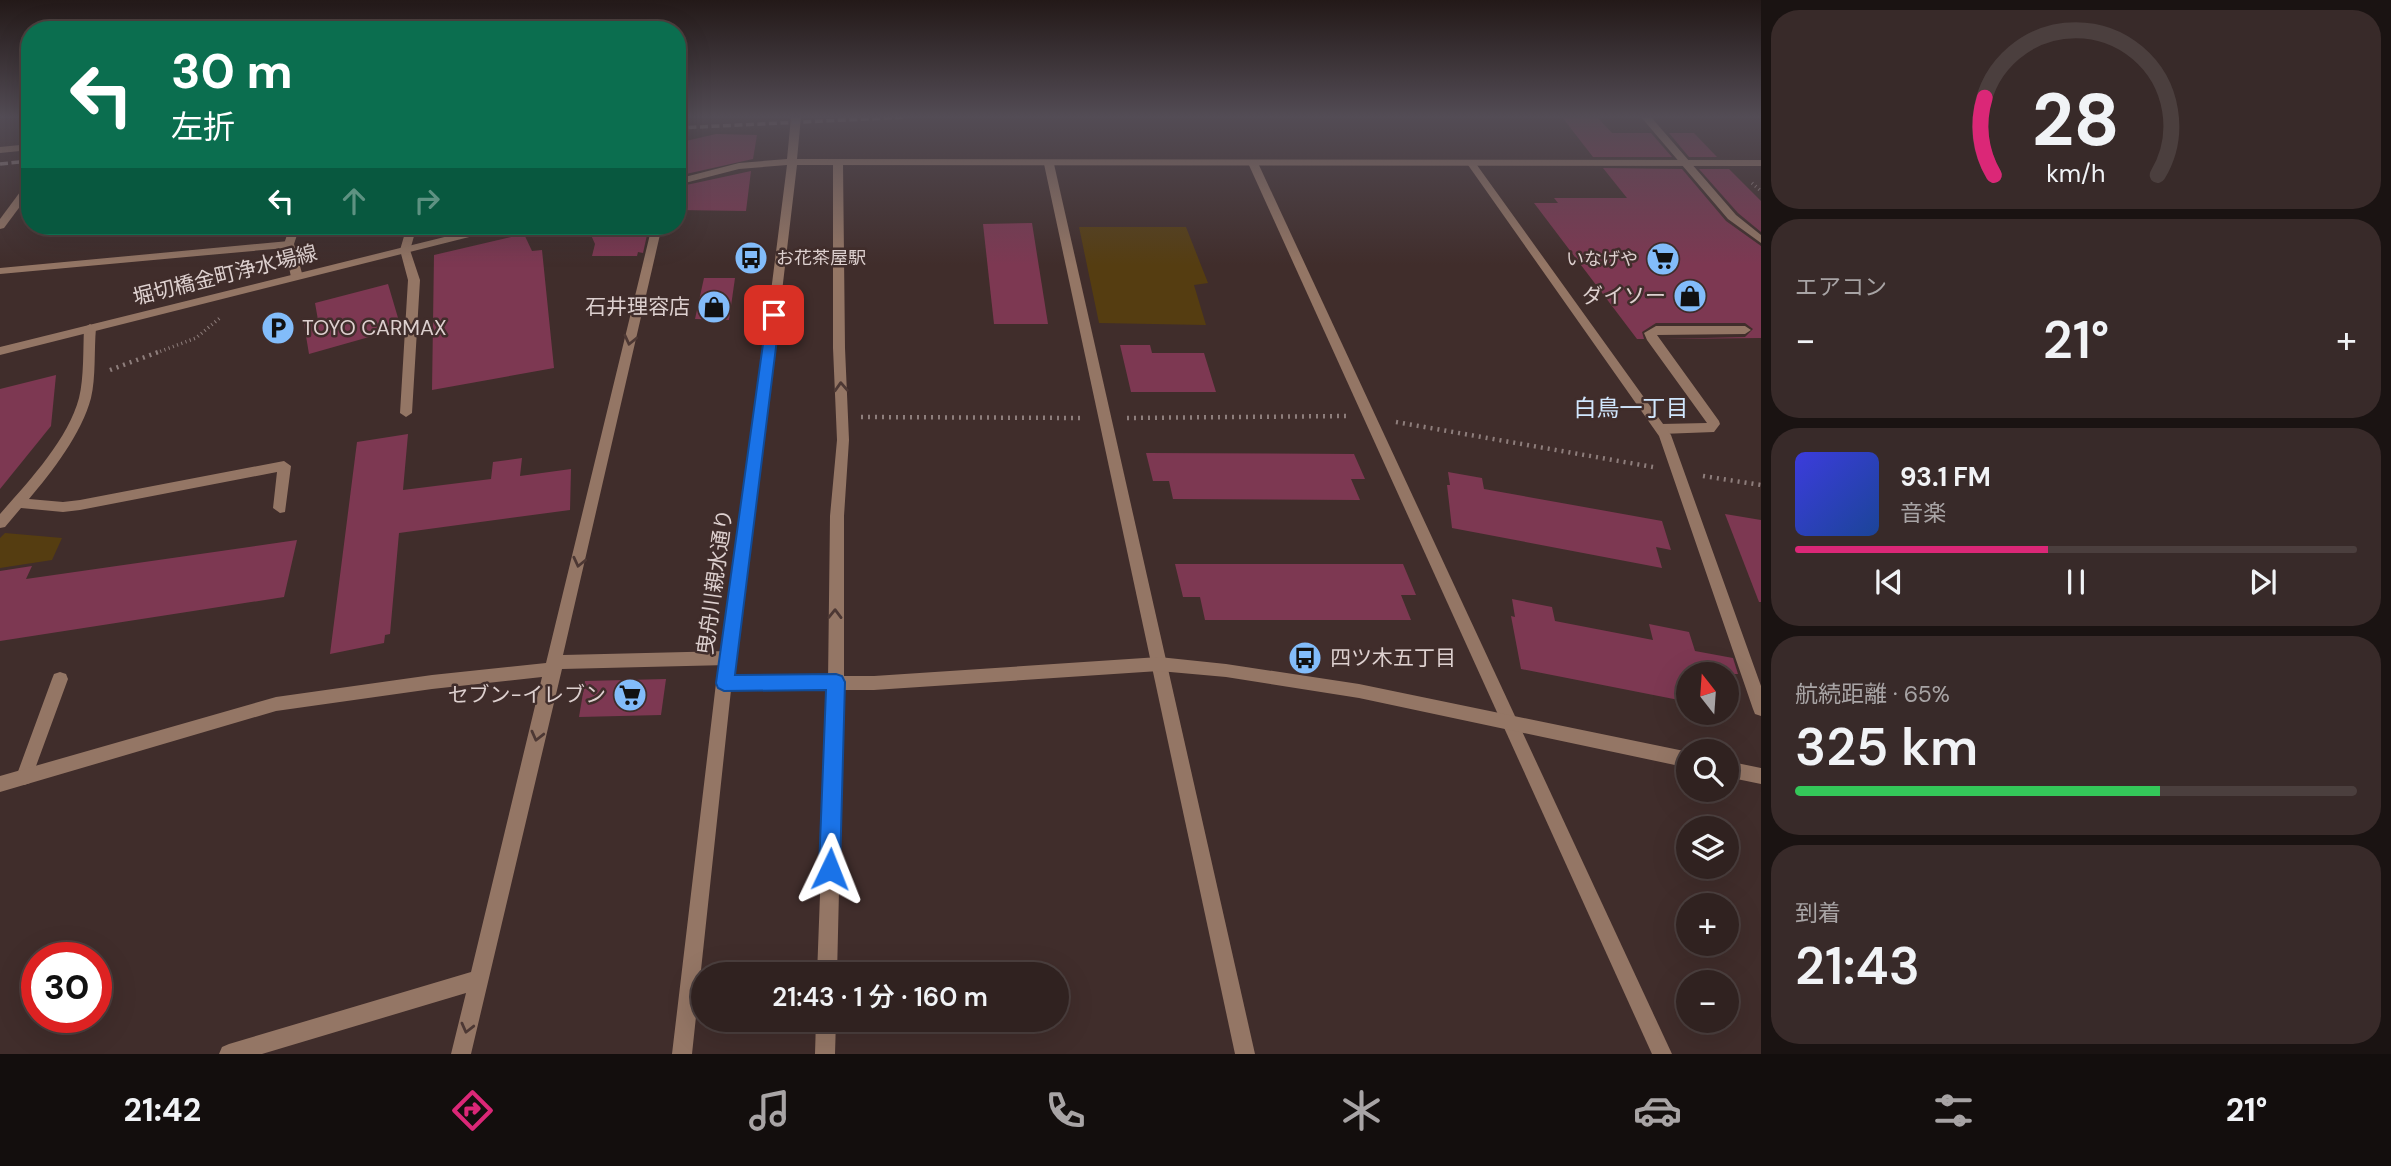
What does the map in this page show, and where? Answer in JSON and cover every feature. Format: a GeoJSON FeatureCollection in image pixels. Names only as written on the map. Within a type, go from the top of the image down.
{"type":"FeatureCollection","features":[{"type":"Feature","properties":{"kind":"street"},"geometry":{"type":"LineString","coordinates":[[686,180],[738,166]]}},
{"type":"Feature","properties":{"kind":"street","name":"曳舟川親水通り"},"geometry":{"type":"LineString","coordinates":[[682,1054],[724,683],[761,418],[791,166]]}},
{"type":"Feature","properties":{"kind":"street"},"geometry":{"type":"LineString","coordinates":[[827,962],[836,682],[837,516],[843,417],[839,348],[838,166]]}},
{"type":"Feature","properties":{"kind":"street"},"geometry":{"type":"LineString","coordinates":[[1049,166],[1245,1054]]}},
{"type":"Feature","properties":{"kind":"street"},"geometry":{"type":"LineString","coordinates":[[1254,166],[1662,1054]]}},
{"type":"Feature","properties":{"kind":"street"},"geometry":{"type":"LineString","coordinates":[[1474,166],[1661,429],[1761,709]]}},
{"type":"Feature","properties":{"kind":"street"},"geometry":{"type":"LineString","coordinates":[[1686,166],[1732,217],[1761,240]]}},
{"type":"Feature","properties":{"kind":"street"},"geometry":{"type":"LineString","coordinates":[[0,226],[21,198]]}},
{"type":"Feature","properties":{"kind":"street"},"geometry":{"type":"LineString","coordinates":[[15,205],[21,205]]}},
{"type":"Feature","properties":{"kind":"street"},"geometry":{"type":"LineString","coordinates":[[292,235],[290,241],[296,277]]}},
{"type":"Feature","properties":{"kind":"street"},"geometry":{"type":"LineString","coordinates":[[406,413],[414,280],[405,250],[409,235]]}},
{"type":"Feature","properties":{"kind":"street","name":"堀切橋金町浄水場線"},"geometry":{"type":"LineString","coordinates":[[0,351],[465,235]]}},
{"type":"Feature","properties":{"kind":"street"},"geometry":{"type":"LineString","coordinates":[[461,1054],[655,235]]}},
{"type":"Feature","properties":{"kind":"street"},"geometry":{"type":"LineString","coordinates":[[0,271],[290,241]]}},
{"type":"Feature","properties":{"kind":"street"},"geometry":{"type":"LineString","coordinates":[[0,523],[49,466],[72,427],[85,398],[90,328]]}},
{"type":"Feature","properties":{"kind":"street"},"geometry":{"type":"LineString","coordinates":[[1661,429],[1703,429],[1713,426],[1713,419],[1653,340],[1650,332],[1745,331]]}},
{"type":"Feature","properties":{"kind":"street"},"geometry":{"type":"LineString","coordinates":[[18,503],[63,507],[80,505],[285,466],[280,508]]}},
{"type":"Feature","properties":{"kind":"street"},"geometry":{"type":"LineString","coordinates":[[0,784],[276,704],[554,666],[728,658]]}},
{"type":"Feature","properties":{"kind":"street"},"geometry":{"type":"LineString","coordinates":[[724,683],[874,683],[1159,664],[1294,678],[1676,758]]}},
{"type":"Feature","properties":{"kind":"street"},"geometry":{"type":"LineString","coordinates":[[24,778],[60,679]]}},
{"type":"Feature","properties":{"kind":"street"},"geometry":{"type":"LineString","coordinates":[[1739,771],[1761,776]]}},
{"type":"Feature","properties":{"kind":"street"},"geometry":{"type":"LineString","coordinates":[[229,1054],[479,979]]}},
{"type":"Feature","properties":{"kind":"street"},"geometry":{"type":"LineString","coordinates":[[825,1054],[826,1032]]}},
{"type":"Feature","properties":{"kind":"path"},"geometry":{"type":"LineString","coordinates":[[290,241],[330,235]]}},
{"type":"Feature","properties":{"kind":"path"},"geometry":{"type":"LineString","coordinates":[[85,379],[197,338],[238,302],[243,290]]}},
{"type":"Feature","properties":{"kind":"path"},"geometry":{"type":"LineString","coordinates":[[843,417],[1370,417],[1761,485]]}},
{"type":"Feature","properties":{"kind":"shaded area"},"geometry":{"type":"Polygon","coordinates":[[[1079,227],[1186,227],[1208,283],[1194,285],[1206,325],[1099,323],[1079,227]]]}},
{"type":"Feature","properties":{"kind":"shaded area"},"geometry":{"type":"Polygon","coordinates":[[[5,533],[62,538],[52,560],[0,568],[0,538],[5,533]]]}},
{"type":"Feature","properties":{"kind":"building"},"geometry":{"type":"Polygon","coordinates":[[[686,166],[721,166],[686,174],[686,166]]]}},
{"type":"Feature","properties":{"kind":"building"},"geometry":{"type":"Polygon","coordinates":[[[1603,168],[1682,169],[1726,221],[1761,246],[1761,338],[1663,339],[1745,337],[1753,329],[1745,323],[1656,323],[1642,332],[1644,339],[1637,339],[1534,203],[1558,203],[1554,198],[1627,198],[1603,168]]]}},
{"type":"Feature","properties":{"kind":"building"},"geometry":{"type":"Polygon","coordinates":[[[1699,169],[1729,169],[1761,201],[1761,232],[1738,213],[1699,169]]]}},
{"type":"Feature","properties":{"kind":"building"},"geometry":{"type":"Polygon","coordinates":[[[751,171],[746,211],[686,210],[686,185],[751,171]]]}},
{"type":"Feature","properties":{"kind":"building"},"geometry":{"type":"Polygon","coordinates":[[[1032,223],[1048,324],[994,324],[983,224],[1032,223]]]}},
{"type":"Feature","properties":{"kind":"building"},"geometry":{"type":"Polygon","coordinates":[[[520,235],[524,235],[532,251],[542,250],[554,368],[432,390],[434,255],[520,235]]]}},
{"type":"Feature","properties":{"kind":"building"},"geometry":{"type":"Polygon","coordinates":[[[591,235],[647,235],[643,253],[638,252],[637,256],[592,256],[595,244],[591,235]]]}},
{"type":"Feature","properties":{"kind":"building","name":"石井理容店"},"geometry":{"type":"Polygon","coordinates":[[[704,278],[735,278],[729,320],[695,319],[704,278]]]}},
{"type":"Feature","properties":{"kind":"building"},"geometry":{"type":"Polygon","coordinates":[[[388,284],[401,328],[309,354],[304,324],[318,320],[315,303],[388,284]]]}},
{"type":"Feature","properties":{"kind":"building"},"geometry":{"type":"Polygon","coordinates":[[[1120,345],[1150,345],[1152,353],[1204,353],[1216,392],[1131,392],[1120,345]]]}},
{"type":"Feature","properties":{"kind":"building"},"geometry":{"type":"Polygon","coordinates":[[[56,375],[51,426],[0,489],[0,389],[56,375]]]}},
{"type":"Feature","properties":{"kind":"building"},"geometry":{"type":"Polygon","coordinates":[[[408,434],[403,490],[491,479],[493,462],[522,458],[520,476],[571,469],[570,510],[399,533],[390,634],[385,635],[384,643],[330,654],[357,442],[408,434]]]}},
{"type":"Feature","properties":{"kind":"building"},"geometry":{"type":"Polygon","coordinates":[[[1146,453],[1354,454],[1365,479],[1351,479],[1360,500],[1173,499],[1169,481],[1153,481],[1146,453]]]}},
{"type":"Feature","properties":{"kind":"building"},"geometry":{"type":"Polygon","coordinates":[[[1448,472],[1482,478],[1484,489],[1662,521],[1671,550],[1656,547],[1662,568],[1452,528],[1448,472]]]}},
{"type":"Feature","properties":{"kind":"building"},"geometry":{"type":"Polygon","coordinates":[[[1725,514],[1761,520],[1761,602],[1759,602],[1725,514]]]}},
{"type":"Feature","properties":{"kind":"building"},"geometry":{"type":"Polygon","coordinates":[[[297,540],[284,597],[0,641],[0,571],[32,566],[26,579],[297,540]]]}},
{"type":"Feature","properties":{"kind":"building"},"geometry":{"type":"Polygon","coordinates":[[[1175,564],[1403,564],[1416,595],[1401,595],[1411,620],[1205,620],[1200,597],[1183,597],[1175,564]]]}},
{"type":"Feature","properties":{"kind":"building"},"geometry":{"type":"Polygon","coordinates":[[[1512,599],[1552,607],[1555,621],[1653,640],[1649,624],[1689,632],[1695,651],[1733,658],[1734,662],[1676,662],[1676,699],[1521,669],[1511,616],[1515,617],[1512,599]]]}},
{"type":"Feature","properties":{"kind":"building"},"geometry":{"type":"Polygon","coordinates":[[[666,679],[661,715],[579,717],[585,681],[666,679]]]}},
{"type":"Feature","properties":{"kind":"place","name":"お花茶屋駅"},"geometry":{"type":"Point","coordinates":[751,258]}},
{"type":"Feature","properties":{"kind":"place","name":"いなげや"},"geometry":{"type":"Point","coordinates":[1663,259]}},
{"type":"Feature","properties":{"kind":"place","name":"ダイソー"},"geometry":{"type":"Point","coordinates":[1690,296]}},
{"type":"Feature","properties":{"kind":"place","name":"石井理容店"},"geometry":{"type":"Point","coordinates":[714,307]}},
{"type":"Feature","properties":{"kind":"place","name":"TOYO CARMAX"},"geometry":{"type":"Point","coordinates":[278,328]}},
{"type":"Feature","properties":{"kind":"place","name":"四ツ木五丁目"},"geometry":{"type":"Point","coordinates":[1305,658]}},
{"type":"Feature","properties":{"kind":"place","name":"セブン-イレブン"},"geometry":{"type":"Point","coordinates":[630,695]}},
{"type":"Feature","properties":{"kind":"district","name":"白鳥一丁目"},"geometry":{"type":"Point","coordinates":[1631,408]}},
{"type":"Feature","properties":{"kind":"route"},"geometry":{"type":"LineString","coordinates":[[774,315],[724,683],[836,682],[830,869]]}}]}
